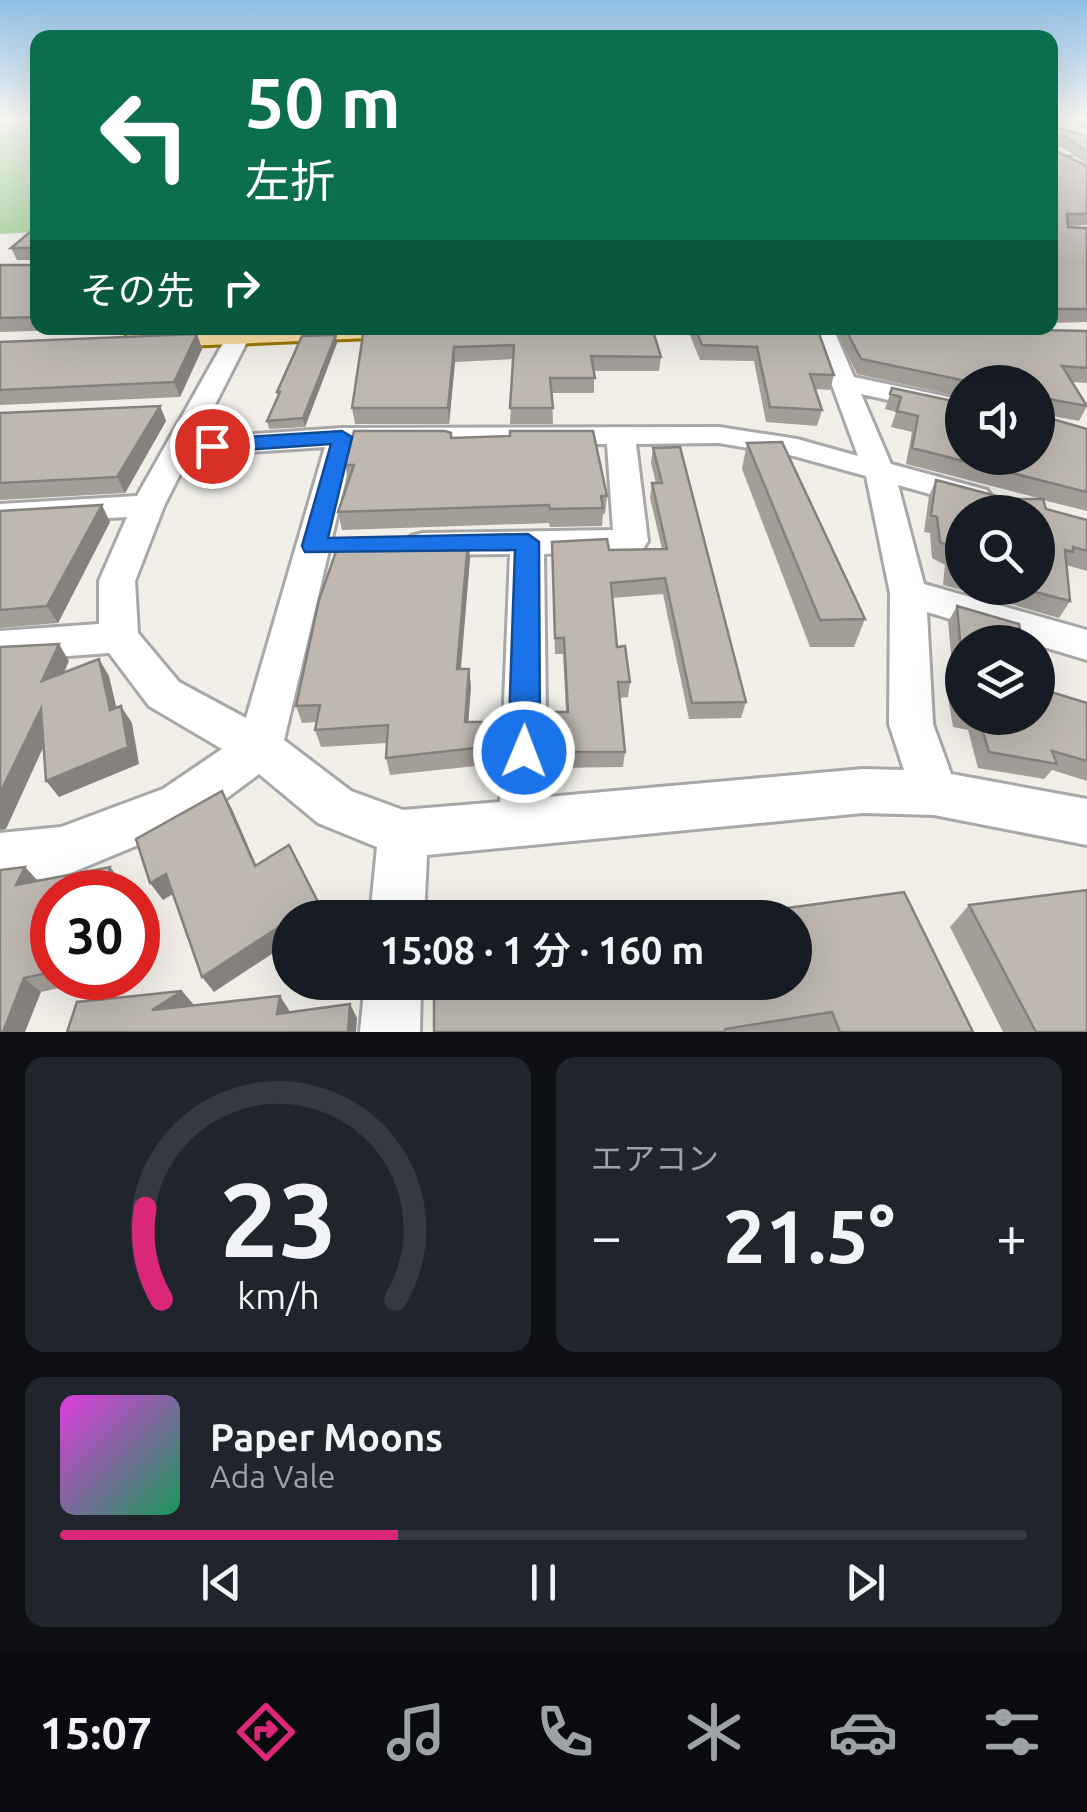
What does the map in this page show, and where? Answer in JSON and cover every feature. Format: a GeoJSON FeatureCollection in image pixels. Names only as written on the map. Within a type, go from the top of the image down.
{"type":"FeatureCollection","features":[{"type":"Feature","properties":{"kind":"main road"},"geometry":{"type":"LineString","coordinates":[[116,340],[159,335]]}},
{"type":"Feature","properties":{"kind":"main road"},"geometry":{"type":"LineString","coordinates":[[217,335],[258,335]]}},
{"type":"Feature","properties":{"kind":"street"},"geometry":{"type":"LineString","coordinates":[[825,335],[880,473],[908,593],[911,724],[934,793]]}},
{"type":"Feature","properties":{"kind":"street"},"geometry":{"type":"LineString","coordinates":[[238,336],[148,506],[117,581],[118,637],[164,694],[260,748],[336,807],[403,834],[862,791],[934,793],[1087,822]]}},
{"type":"Feature","properties":{"kind":"street"},"geometry":{"type":"LineString","coordinates":[[847,383],[945,404]]}},
{"type":"Feature","properties":{"kind":"street"},"geometry":{"type":"LineString","coordinates":[[160,410],[200,408]]}},
{"type":"Feature","properties":{"kind":"street"},"geometry":{"type":"LineString","coordinates":[[178,448],[342,437],[720,435],[797,448],[968,495]]}},
{"type":"Feature","properties":{"kind":"street"},"geometry":{"type":"LineString","coordinates":[[0,858],[61,852],[180,805],[260,748],[342,437]]}},
{"type":"Feature","properties":{"kind":"street"},"geometry":{"type":"LineString","coordinates":[[392,545],[631,540],[621,438]]}},
{"type":"Feature","properties":{"kind":"street"},"geometry":{"type":"LineString","coordinates":[[0,514],[148,506]]}},
{"type":"Feature","properties":{"kind":"street"},"geometry":{"type":"LineString","coordinates":[[523,822],[528,542]]}},
{"type":"Feature","properties":{"kind":"street"},"geometry":{"type":"LineString","coordinates":[[314,546],[352,546]]}},
{"type":"Feature","properties":{"kind":"street"},"geometry":{"type":"LineString","coordinates":[[908,593],[1087,645]]}},
{"type":"Feature","properties":{"kind":"street"},"geometry":{"type":"LineString","coordinates":[[0,646],[118,637]]}},
{"type":"Feature","properties":{"kind":"street"},"geometry":{"type":"LineString","coordinates":[[398,900],[403,834]]}},
{"type":"Feature","properties":{"kind":"street"},"geometry":{"type":"LineString","coordinates":[[390,1032],[392,1000]]}},
{"type":"Feature","properties":{"kind":"green space"},"geometry":{"type":"Polygon","coordinates":[[[0,167],[30,167],[30,232],[0,234],[0,167]]]}},
{"type":"Feature","properties":{"kind":"building"},"geometry":{"type":"Polygon","coordinates":[[[1058,167],[1087,167],[1087,214],[1067,214],[1068,227],[1087,228],[1087,309],[1058,309],[1058,167]]]}},
{"type":"Feature","properties":{"kind":"building"},"geometry":{"type":"Polygon","coordinates":[[[30,232],[30,248],[11,248],[30,232]]]}},
{"type":"Feature","properties":{"kind":"building"},"geometry":{"type":"Polygon","coordinates":[[[0,265],[30,265],[30,317],[0,318],[0,265]]]}},
{"type":"Feature","properties":{"kind":"building"},"geometry":{"type":"Polygon","coordinates":[[[1058,330],[1087,331],[1087,368],[1062,366],[1087,406],[1055,400],[1055,365],[945,365],[945,377],[861,359],[849,335],[1058,335],[1058,330]]]}},
{"type":"Feature","properties":{"kind":"building"},"geometry":{"type":"Polygon","coordinates":[[[197,335],[174,382],[0,390],[0,342],[197,335]]]}},
{"type":"Feature","properties":{"kind":"building"},"geometry":{"type":"Polygon","coordinates":[[[336,335],[303,418],[267,421],[302,336],[336,335]]]}},
{"type":"Feature","properties":{"kind":"building"},"geometry":{"type":"Polygon","coordinates":[[[363,335],[654,335],[661,357],[591,356],[595,378],[550,378],[553,408],[510,408],[514,345],[454,347],[448,408],[352,408],[363,335]]]}},
{"type":"Feature","properties":{"kind":"building"},"geometry":{"type":"Polygon","coordinates":[[[698,335],[820,335],[834,375],[810,374],[822,410],[770,407],[757,347],[702,345],[698,335]]]}},
{"type":"Feature","properties":{"kind":"building"},"geometry":{"type":"Polygon","coordinates":[[[892,388],[945,399],[945,456],[912,448],[918,416],[897,411],[901,397],[890,394],[892,388]]]}},
{"type":"Feature","properties":{"kind":"building"},"geometry":{"type":"Polygon","coordinates":[[[160,406],[117,477],[0,483],[0,413],[160,406]]]}},
{"type":"Feature","properties":{"kind":"building"},"geometry":{"type":"Polygon","coordinates":[[[1055,420],[1087,429],[1087,492],[1019,475],[1055,475],[1055,420]]]}},
{"type":"Feature","properties":{"kind":"building"},"geometry":{"type":"Polygon","coordinates":[[[354,431],[445,431],[451,433],[451,438],[510,436],[510,431],[593,431],[607,496],[601,496],[603,508],[550,509],[549,505],[338,512],[354,465],[345,465],[354,431]]]}},
{"type":"Feature","properties":{"kind":"building"},"geometry":{"type":"Polygon","coordinates":[[[782,442],[865,619],[820,620],[747,443],[782,442]]]}},
{"type":"Feature","properties":{"kind":"building"},"geometry":{"type":"Polygon","coordinates":[[[680,447],[746,702],[692,703],[665,578],[611,583],[617,647],[625,646],[630,682],[618,682],[625,752],[555,752],[554,712],[568,712],[564,638],[555,638],[552,542],[607,539],[609,550],[667,549],[652,483],[662,483],[653,448],[680,447]]]}},
{"type":"Feature","properties":{"kind":"building"},"geometry":{"type":"Polygon","coordinates":[[[936,480],[993,495],[945,495],[945,544],[940,542],[937,517],[931,515],[936,480]]]}},
{"type":"Feature","properties":{"kind":"building"},"geometry":{"type":"Polygon","coordinates":[[[102,505],[47,606],[0,610],[0,511],[102,505]]]}},
{"type":"Feature","properties":{"kind":"building"},"geometry":{"type":"Polygon","coordinates":[[[1055,511],[1087,520],[1087,551],[1073,547],[1073,552],[1065,550],[1070,601],[1055,597],[1055,511]]]}},
{"type":"Feature","properties":{"kind":"building"},"geometry":{"type":"Polygon","coordinates":[[[468,541],[457,669],[469,669],[465,722],[482,722],[484,747],[386,758],[388,725],[315,730],[320,705],[296,706],[319,600],[339,543],[468,541]]]}},
{"type":"Feature","properties":{"kind":"building"},"geometry":{"type":"Polygon","coordinates":[[[957,606],[1019,625],[959,625],[957,606]]]}},
{"type":"Feature","properties":{"kind":"building"},"geometry":{"type":"Polygon","coordinates":[[[59,644],[42,681],[99,659],[110,710],[121,706],[128,747],[46,781],[41,709],[0,793],[0,647],[59,644]]]}},
{"type":"Feature","properties":{"kind":"building"},"geometry":{"type":"Polygon","coordinates":[[[1055,693],[1087,703],[1087,761],[1052,751],[1057,764],[989,752],[984,735],[1055,735],[1055,693]]]}},
{"type":"Feature","properties":{"kind":"building"},"geometry":{"type":"Polygon","coordinates":[[[222,791],[255,866],[289,845],[317,900],[272,900],[272,932],[202,977],[166,874],[160,877],[160,870],[146,870],[136,839],[222,791]]]}},
{"type":"Feature","properties":{"kind":"building"},"geometry":{"type":"Polygon","coordinates":[[[25,867],[16,885],[30,882],[30,977],[24,978],[3,1032],[0,1032],[0,870],[25,867]]]}},
{"type":"Feature","properties":{"kind":"building"},"geometry":{"type":"Polygon","coordinates":[[[1087,890],[1087,1032],[1036,1032],[969,905],[1087,890]]]}},
{"type":"Feature","properties":{"kind":"building"},"geometry":{"type":"Polygon","coordinates":[[[904,892],[973,1032],[840,1032],[832,1012],[725,1032],[434,1032],[434,1000],[812,1000],[812,905],[904,892]]]}},
{"type":"Feature","properties":{"kind":"building"},"geometry":{"type":"Polygon","coordinates":[[[182,991],[152,1010],[272,997],[279,1000],[277,1014],[350,1004],[348,1032],[67,1032],[77,1002],[160,1000],[160,993],[182,991]]]}},
{"type":"Feature","properties":{"kind":"route"},"geometry":{"type":"LineString","coordinates":[[212,446],[342,437],[314,546],[528,542],[524,752]]}}]}
